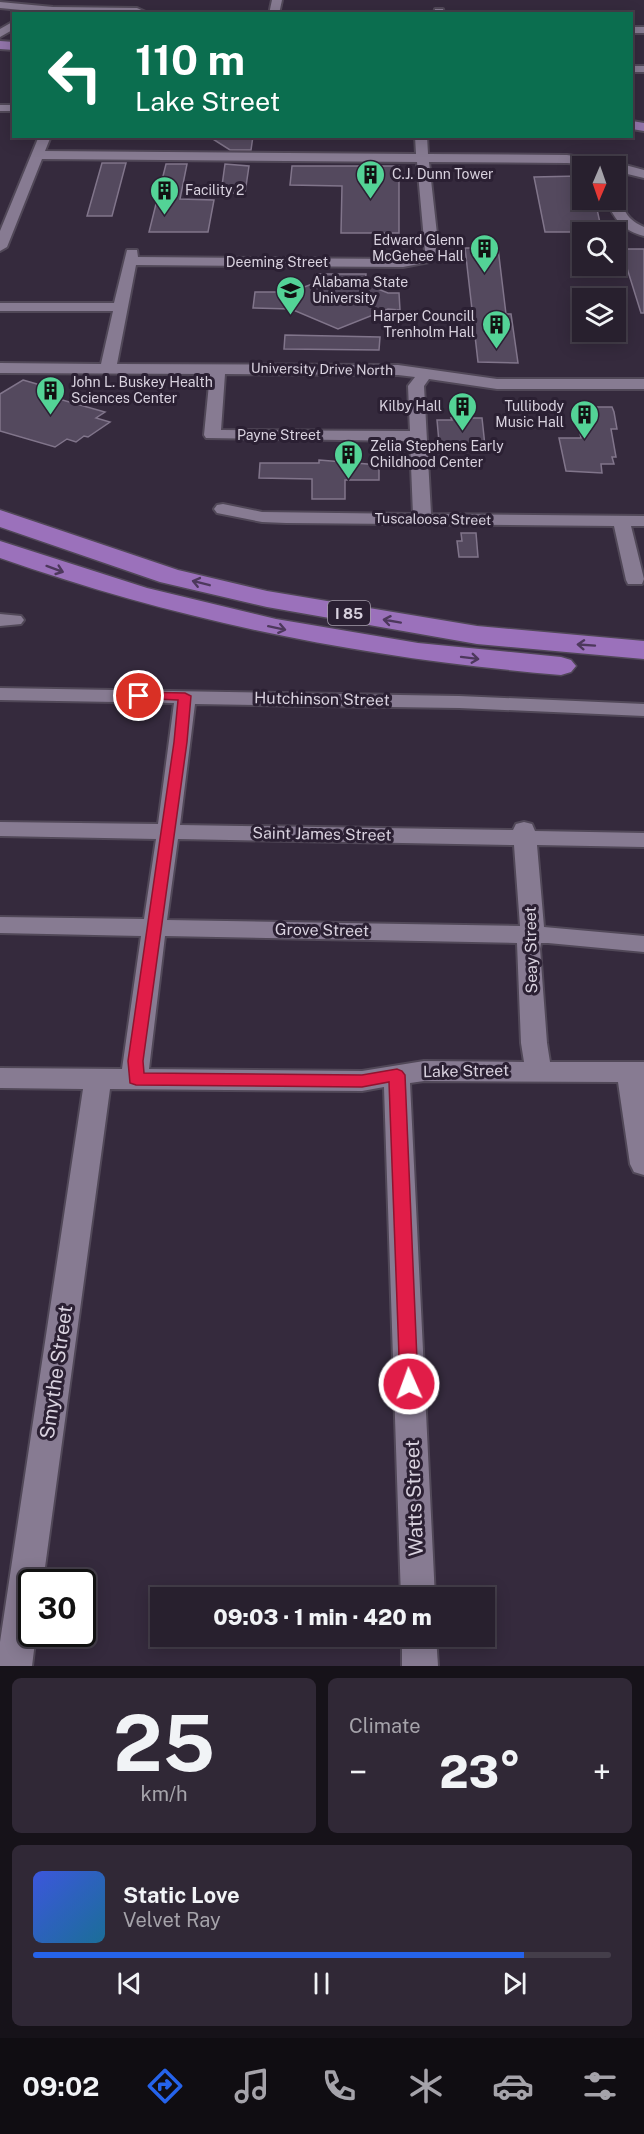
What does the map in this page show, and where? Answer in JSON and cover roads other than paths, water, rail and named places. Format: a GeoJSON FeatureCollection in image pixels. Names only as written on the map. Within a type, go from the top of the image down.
{"type":"FeatureCollection","features":[{"type":"Feature","properties":{"kind":"highway","name":"I 85"},"geometry":{"type":"LineString","coordinates":[[0,518],[170,576],[267,599],[477,635],[644,650]]}},
{"type":"Feature","properties":{"kind":"highway","name":"I 85"},"geometry":{"type":"LineString","coordinates":[[0,549],[75,577],[220,616],[333,640],[493,661],[644,671]]}},
{"type":"Feature","properties":{"kind":"street"},"geometry":{"type":"LineString","coordinates":[[0,5],[126,12]]}},
{"type":"Feature","properties":{"kind":"street"},"geometry":{"type":"LineString","coordinates":[[0,247],[44,138]]}},
{"type":"Feature","properties":{"kind":"street"},"geometry":{"type":"LineString","coordinates":[[421,138],[422,158]]}},
{"type":"Feature","properties":{"kind":"street"},"geometry":{"type":"LineString","coordinates":[[38,155],[149,152],[572,160]]}},
{"type":"Feature","properties":{"kind":"street","name":"Deeming Street"},"geometry":{"type":"LineString","coordinates":[[120,307],[131,257],[403,263],[423,259],[432,252],[422,158]]}},
{"type":"Feature","properties":{"kind":"street"},"geometry":{"type":"LineString","coordinates":[[628,170],[644,174]]}},
{"type":"Feature","properties":{"kind":"street"},"geometry":{"type":"LineString","coordinates":[[617,210],[620,219],[627,225],[644,232]]}},
{"type":"Feature","properties":{"kind":"street"},"geometry":{"type":"LineString","coordinates":[[0,307],[120,307],[108,368]]}},
{"type":"Feature","properties":{"kind":"street","name":"University Drive North"},"geometry":{"type":"LineString","coordinates":[[0,368],[398,370],[496,384],[644,384]]}},
{"type":"Feature","properties":{"kind":"street","name":"Payne Street"},"geometry":{"type":"LineString","coordinates":[[218,368],[212,435],[418,436]]}},
{"type":"Feature","properties":{"kind":"street"},"geometry":{"type":"LineString","coordinates":[[422,519],[416,386],[424,374]]}},
{"type":"Feature","properties":{"kind":"street","name":"Tuscaloosa Street"},"geometry":{"type":"LineString","coordinates":[[223,509],[262,517],[644,521]]}},
{"type":"Feature","properties":{"kind":"street"},"geometry":{"type":"LineString","coordinates":[[621,520],[635,580]]}},
{"type":"Feature","properties":{"kind":"street","name":"Hutchinson Street"},"geometry":{"type":"LineString","coordinates":[[0,694],[459,702],[644,710]]}},
{"type":"Feature","properties":{"kind":"street"},"geometry":{"type":"LineString","coordinates":[[136,1079],[135,1061],[166,831],[181,742],[185,696]]}},
{"type":"Feature","properties":{"kind":"street","name":"Saint James Street"},"geometry":{"type":"LineString","coordinates":[[0,829],[524,834],[644,840]]}},
{"type":"Feature","properties":{"kind":"street","name":"Seay Street"},"geometry":{"type":"LineString","coordinates":[[524,834],[532,924],[528,949],[532,1019],[539,1070]]}},
{"type":"Feature","properties":{"kind":"street","name":"Grove Street"},"geometry":{"type":"LineString","coordinates":[[0,925],[154,926],[531,935],[644,944]]}},
{"type":"Feature","properties":{"kind":"street","name":"Lake Street"},"geometry":{"type":"LineString","coordinates":[[0,1078],[362,1081],[424,1071],[637,1072]]}},
{"type":"Feature","properties":{"kind":"street"},"geometry":{"type":"LineString","coordinates":[[637,1072],[644,1164]]}},
{"type":"Feature","properties":{"kind":"street","name":"Watts Street"},"geometry":{"type":"LineString","coordinates":[[397,1075],[418,1587]]}},
{"type":"Feature","properties":{"kind":"street","name":"Smythe Street"},"geometry":{"type":"LineString","coordinates":[[14,1666],[98,1079]]}},
{"type":"Feature","properties":{"kind":"street"},"geometry":{"type":"LineString","coordinates":[[419,1647],[420,1666]]}},
{"type":"Feature","properties":{"kind":"place","name":"C.J. Dunn Tower"},"geometry":{"type":"Point","coordinates":[371,200]}},
{"type":"Feature","properties":{"kind":"place","name":"Facility 2"},"geometry":{"type":"Point","coordinates":[164,216]}},
{"type":"Feature","properties":{"kind":"place","name":"Edward Glenn McGehee Hall"},"geometry":{"type":"Point","coordinates":[485,274]}},
{"type":"Feature","properties":{"kind":"place","name":"Alabama State University"},"geometry":{"type":"Point","coordinates":[291,316]}},
{"type":"Feature","properties":{"kind":"place","name":"Harper Councill Trenholm Hall"},"geometry":{"type":"Point","coordinates":[496,350]}},
{"type":"Feature","properties":{"kind":"place","name":"John L. Buskey Health Sciences Center"},"geometry":{"type":"Point","coordinates":[50,416]}},
{"type":"Feature","properties":{"kind":"place","name":"Kilby Hall"},"geometry":{"type":"Point","coordinates":[463,432]}},
{"type":"Feature","properties":{"kind":"place","name":"Tullibody Music Hall"},"geometry":{"type":"Point","coordinates":[585,440]}},
{"type":"Feature","properties":{"kind":"place","name":"Zelia Stephens Early Childhood Center"},"geometry":{"type":"Point","coordinates":[349,480]}}]}
